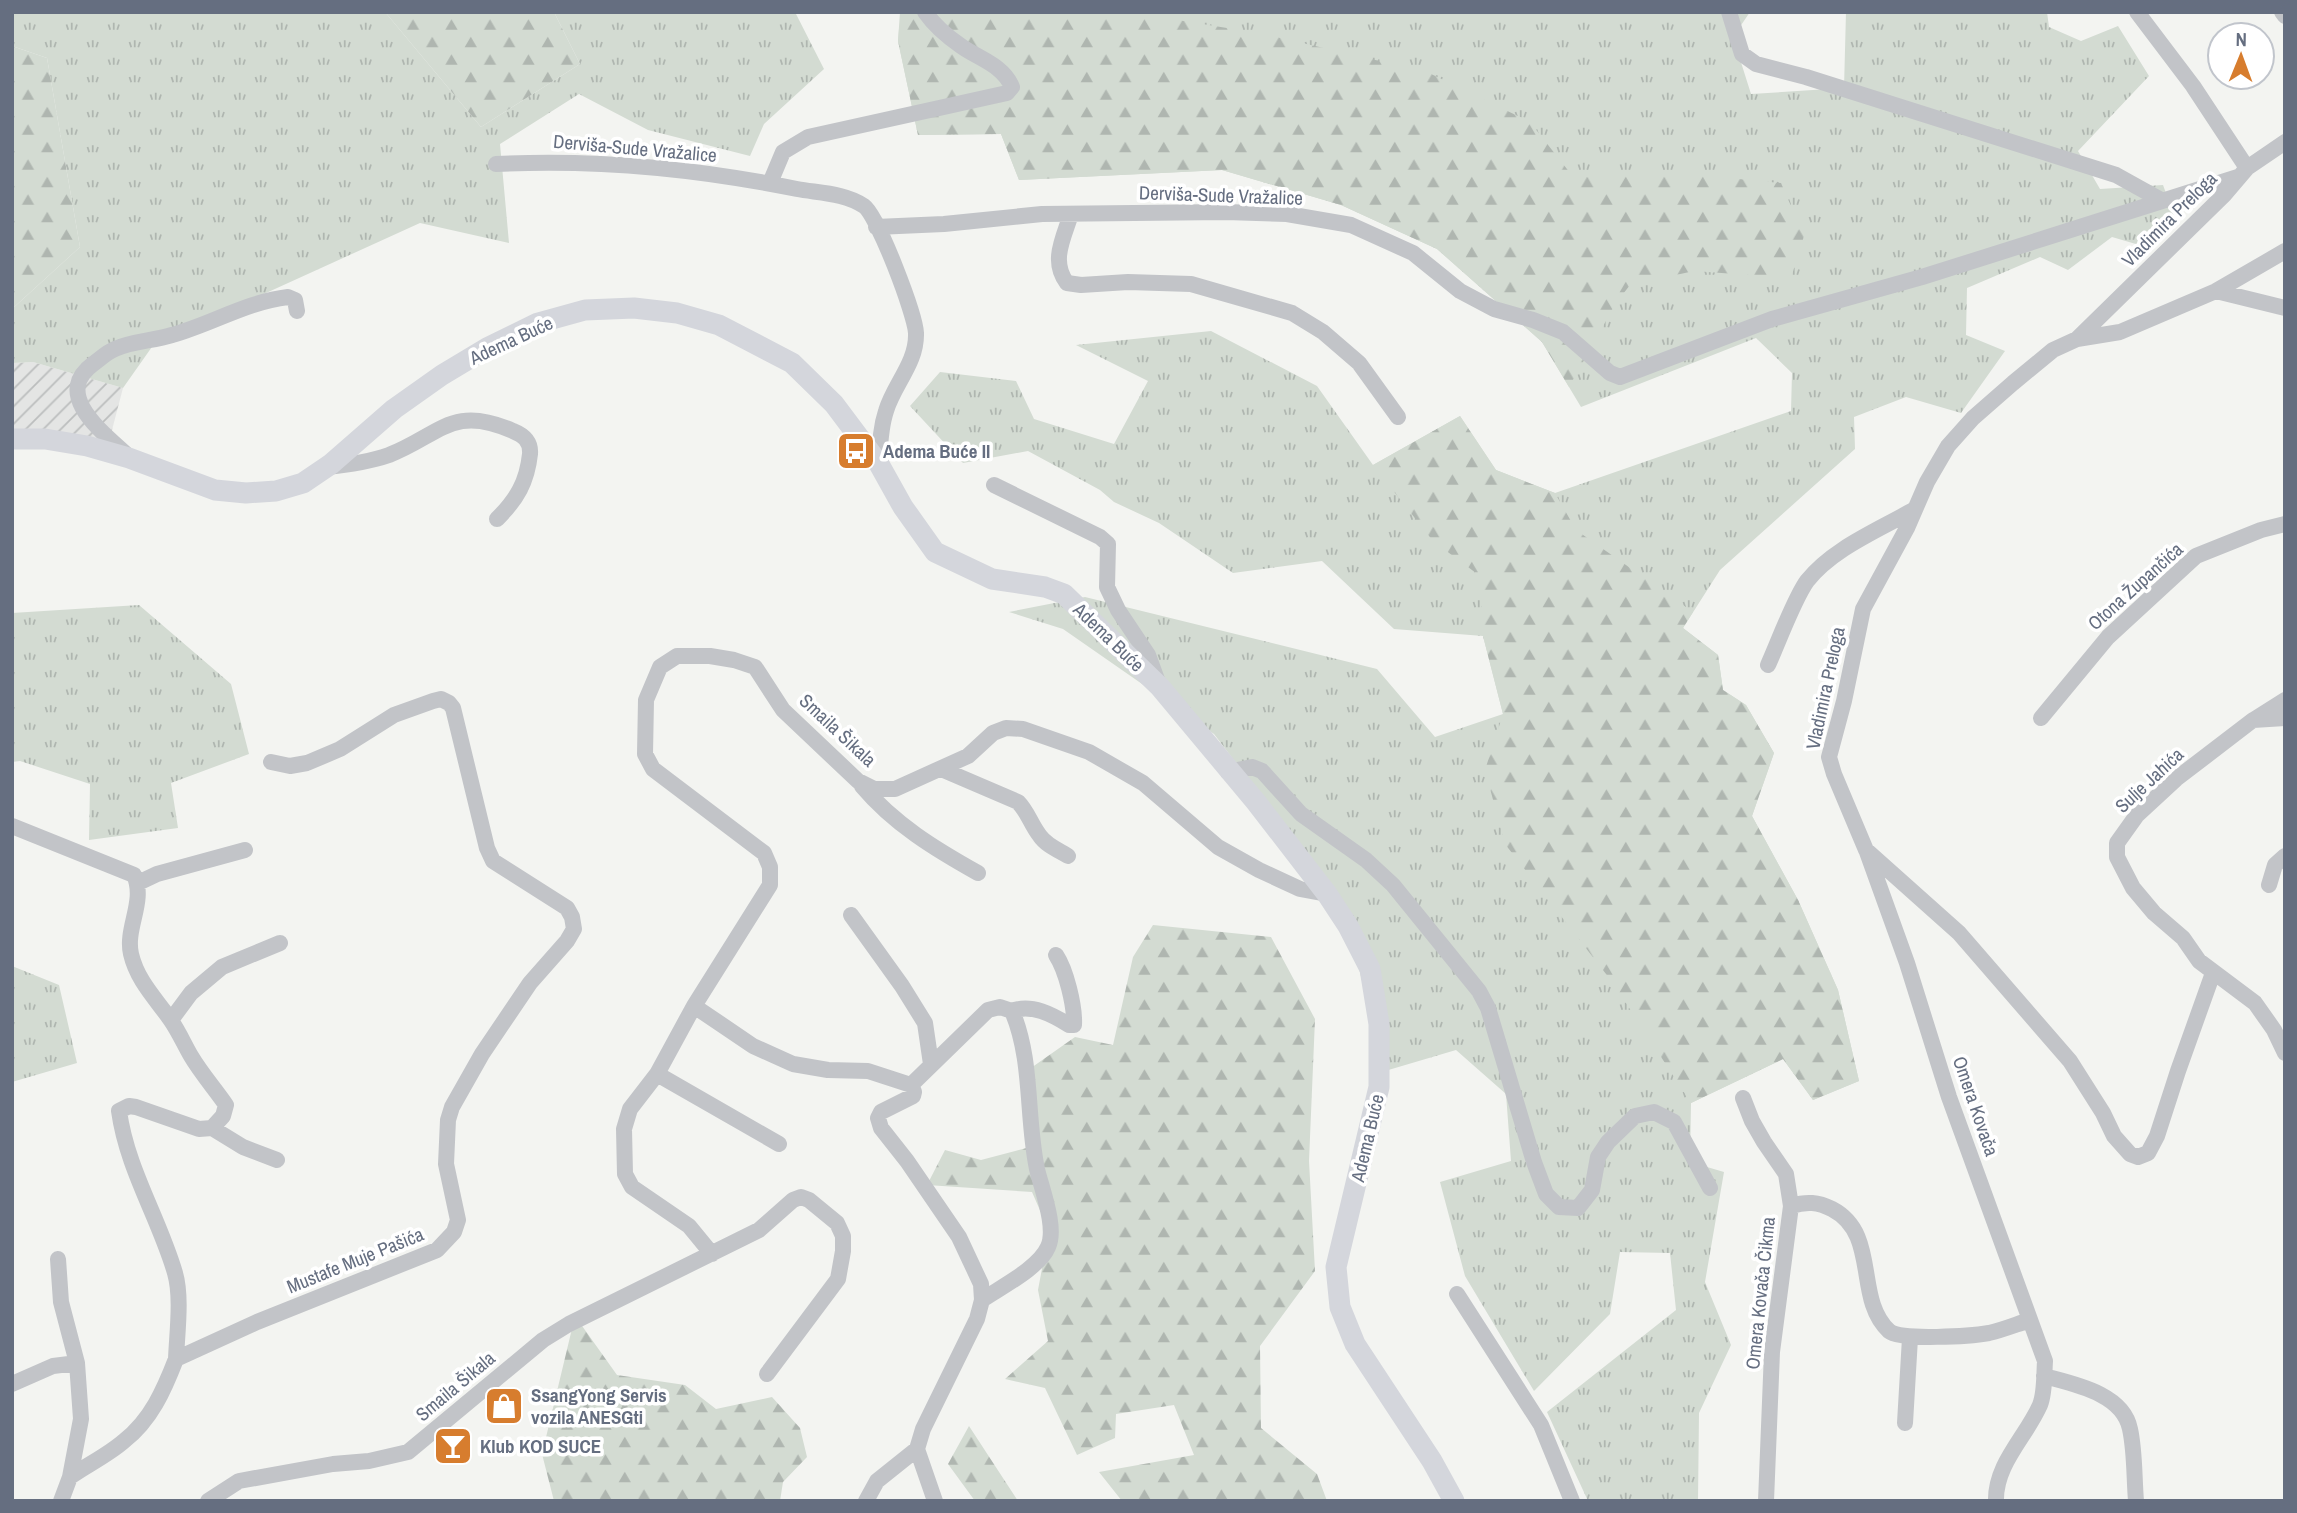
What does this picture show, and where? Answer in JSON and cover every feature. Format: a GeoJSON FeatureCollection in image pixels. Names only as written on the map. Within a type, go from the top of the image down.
{"type":"FeatureCollection","features":[{"type":"Feature","properties":{"kind":"street"},"geometry":{"type":"LineString","coordinates":[[770,183],[783,152],[808,137],[1007,93],[1012,87],[1007,76],[961,46],[931,21],[925,12]]}},
{"type":"Feature","properties":{"kind":"street"},"geometry":{"type":"LineString","coordinates":[[1729,12],[1742,54],[1756,64],[1806,77],[2081,163],[2116,175],[2161,200],[2243,172],[2193,86],[2137,12]]}},
{"type":"Feature","properties":{"kind":"street","name":"Vladimira Preloga"},"geometry":{"type":"LineString","coordinates":[[2213,973],[2157,1136],[2148,1153],[2138,1157],[2130,1154],[2114,1136],[2103,1113],[2070,1061],[1959,933],[1866,850],[1829,757],[1863,609],[1948,446],[1973,418],[2053,350],[2077,339],[2204,215],[2243,172],[2285,142]]}},
{"type":"Feature","properties":{"kind":"street","name":"Derviša-Sude Vražalice"},"geometry":{"type":"LineString","coordinates":[[496,164],[584,163],[685,172],[770,183],[852,199],[867,209],[903,288],[916,332],[914,355],[886,410],[879,464]]}},
{"type":"Feature","properties":{"kind":"street","name":"Derviša-Sude Vražalice"},"geometry":{"type":"LineString","coordinates":[[876,227],[944,225],[1042,214],[1226,212],[1275,214],[1351,225],[1413,253],[1460,292],[1494,309],[1563,332],[1610,373],[1620,377],[1772,319],[1922,277],[2161,200]]}},
{"type":"Feature","properties":{"kind":"street"},"geometry":{"type":"LineString","coordinates":[[1071,214],[1058,255],[1058,267],[1067,283],[1191,284],[1292,313],[1323,332],[1359,363],[1398,417]]}},
{"type":"Feature","properties":{"kind":"street"},"geometry":{"type":"LineString","coordinates":[[2077,339],[2120,332],[2216,291],[2285,251]]}},
{"type":"Feature","properties":{"kind":"street"},"geometry":{"type":"LineString","coordinates":[[2216,291],[2285,308]]}},
{"type":"Feature","properties":{"kind":"street"},"geometry":{"type":"LineString","coordinates":[[130,458],[85,414],[78,401],[78,384],[86,369],[112,350],[172,335],[241,308],[273,299],[288,297],[295,300],[297,311]]}},
{"type":"Feature","properties":{"kind":"street","name":"Adema Buće"},"geometry":{"type":"LineString","coordinates":[[12,439],[45,439],[87,446],[130,458],[215,490],[246,493],[276,491],[303,483],[327,467],[394,409],[486,348],[538,323],[585,310],[634,307],[677,313],[719,325],[792,363],[834,404],[879,464],[903,507],[936,552],[992,579],[1045,587],[1064,594],[1160,687],[1228,772],[1256,802],[1327,894],[1348,926],[1370,969],[1379,1024],[1379,1087],[1336,1267],[1340,1307],[1355,1344],[1432,1461],[1454,1501]]}},
{"type":"Feature","properties":{"kind":"street"},"geometry":{"type":"LineString","coordinates":[[327,467],[352,465],[390,454],[445,424],[478,420],[501,425],[523,435],[530,448],[523,486],[497,519]]}},
{"type":"Feature","properties":{"kind":"street","name":"Adema Buće"},"geometry":{"type":"LineString","coordinates":[[995,485],[1100,537],[1108,544],[1107,587],[1118,610],[1148,655],[1160,687]]}},
{"type":"Feature","properties":{"kind":"street"},"geometry":{"type":"LineString","coordinates":[[1768,665],[1806,582],[1827,562],[1852,545],[1915,509]]}},
{"type":"Feature","properties":{"kind":"street","name":"Otona Župančića"},"geometry":{"type":"LineString","coordinates":[[2041,718],[2108,636],[2196,556],[2261,530],[2285,524]]}},
{"type":"Feature","properties":{"kind":"street","name":"Smaila Šikala"},"geometry":{"type":"LineString","coordinates":[[712,1254],[689,1226],[632,1187],[625,1174],[624,1129],[630,1109],[657,1074],[694,1006],[769,885],[770,867],[764,853],[653,769],[645,754],[646,700],[660,667],[677,656],[722,658],[755,667],[783,710],[858,781],[874,789],[895,789],[968,756],[993,733],[1006,728],[1023,729],[1089,752],[1143,783],[1219,847],[1259,870],[1300,889],[1327,894]]}},
{"type":"Feature","properties":{"kind":"street","name":"Mustafe Muje Pašića"},"geometry":{"type":"LineString","coordinates":[[176,1359],[257,1322],[437,1250],[454,1232],[458,1220],[446,1164],[448,1120],[452,1107],[489,1044],[530,983],[574,929],[572,917],[559,901],[493,861],[486,848],[453,708],[449,702],[442,699],[433,701],[394,715],[340,748],[307,763],[290,766],[271,762]]}},
{"type":"Feature","properties":{"kind":"street"},"geometry":{"type":"LineString","coordinates":[[2253,720],[2285,700]]}},
{"type":"Feature","properties":{"kind":"street"},"geometry":{"type":"LineString","coordinates":[[2253,720],[2285,718]]}},
{"type":"Feature","properties":{"kind":"street","name":"Sulje Jahića"},"geometry":{"type":"LineString","coordinates":[[2213,973],[2199,961],[2183,937],[2154,913],[2133,888],[2117,857],[2117,844],[2137,815],[2176,779],[2253,720]]}},
{"type":"Feature","properties":{"kind":"street"},"geometry":{"type":"LineString","coordinates":[[1228,772],[1252,767],[1262,771],[1301,814],[1366,860],[1401,895],[1479,992],[1488,1008],[1534,1162],[1546,1194],[1559,1207],[1578,1208],[1592,1190],[1598,1157],[1608,1142],[1636,1116],[1654,1112],[1674,1122],[1710,1188]]}},
{"type":"Feature","properties":{"kind":"street"},"geometry":{"type":"LineString","coordinates":[[941,769],[1018,802],[1026,810],[1045,842],[1068,856]]}},
{"type":"Feature","properties":{"kind":"street"},"geometry":{"type":"LineString","coordinates":[[858,781],[879,806],[934,849],[978,873]]}},
{"type":"Feature","properties":{"kind":"street"},"geometry":{"type":"LineString","coordinates":[[12,826],[134,874],[139,894],[130,951],[144,986],[171,1020],[192,1058],[226,1105],[223,1116],[212,1128]]}},
{"type":"Feature","properties":{"kind":"street"},"geometry":{"type":"LineString","coordinates":[[138,883],[157,874],[245,850]]}},
{"type":"Feature","properties":{"kind":"street","name":"Omera Kovača"},"geometry":{"type":"LineString","coordinates":[[1866,850],[1907,964],[1949,1097],[2045,1361],[2041,1402],[2008,1461],[1996,1488],[1996,1501]]}},
{"type":"Feature","properties":{"kind":"street"},"geometry":{"type":"LineString","coordinates":[[2269,886],[2274,865],[2285,856]]}},
{"type":"Feature","properties":{"kind":"street"},"geometry":{"type":"LineString","coordinates":[[851,915],[925,1023],[932,1064]]}},
{"type":"Feature","properties":{"kind":"street"},"geometry":{"type":"LineString","coordinates":[[171,1020],[191,993],[222,967],[280,943]]}},
{"type":"Feature","properties":{"kind":"street"},"geometry":{"type":"LineString","coordinates":[[911,1084],[988,1010],[1000,1007],[1012,1011],[1026,1007],[1043,1011],[1074,1025],[1063,966],[1056,956]]}},
{"type":"Feature","properties":{"kind":"street"},"geometry":{"type":"LineString","coordinates":[[2213,973],[2255,1003],[2274,1030],[2285,1053]]}},
{"type":"Feature","properties":{"kind":"street"},"geometry":{"type":"LineString","coordinates":[[694,1006],[753,1046],[793,1064],[828,1070],[868,1071],[911,1084]]}},
{"type":"Feature","properties":{"kind":"street"},"geometry":{"type":"LineString","coordinates":[[982,1300],[1041,1259],[1050,1245],[1052,1230],[1037,1166],[1025,1061],[1012,1011]]}},
{"type":"Feature","properties":{"kind":"street"},"geometry":{"type":"LineString","coordinates":[[657,1074],[779,1144]]}},
{"type":"Feature","properties":{"kind":"street"},"geometry":{"type":"LineString","coordinates":[[866,1501],[877,1481],[917,1449],[923,1429],[977,1319],[982,1300],[981,1284],[959,1237],[881,1128],[878,1118],[881,1112],[912,1096],[914,1092],[911,1084]]}},
{"type":"Feature","properties":{"kind":"street"},"geometry":{"type":"LineString","coordinates":[[1743,1098],[1752,1121],[1786,1174],[1791,1206]]}},
{"type":"Feature","properties":{"kind":"street"},"geometry":{"type":"LineString","coordinates":[[69,1477],[125,1441],[141,1424],[157,1403],[176,1359],[176,1275],[139,1182],[122,1132],[119,1111],[129,1106],[136,1107],[199,1129],[212,1128],[243,1147],[277,1160]]}},
{"type":"Feature","properties":{"kind":"street","name":"Smaila Šikala"},"geometry":{"type":"LineString","coordinates":[[208,1501],[239,1481],[333,1464],[369,1461],[408,1452],[543,1340],[569,1324],[759,1230],[793,1200],[801,1197],[809,1200],[837,1223],[843,1236],[844,1251],[838,1279],[767,1374]]}},
{"type":"Feature","properties":{"kind":"street","name":"Omera Kovača Čikma"},"geometry":{"type":"LineString","coordinates":[[1766,1501],[1772,1352],[1791,1206],[1802,1202],[1819,1203],[1837,1212],[1854,1227],[1877,1313],[1890,1332],[1910,1338]]}},
{"type":"Feature","properties":{"kind":"street"},"geometry":{"type":"LineString","coordinates":[[58,1259],[61,1302],[77,1363],[81,1419],[61,1501]]}},
{"type":"Feature","properties":{"kind":"street"},"geometry":{"type":"LineString","coordinates":[[1457,1294],[1541,1425],[1572,1501]]}},
{"type":"Feature","properties":{"kind":"street"},"geometry":{"type":"LineString","coordinates":[[1905,1423],[1910,1338],[1989,1333],[2030,1320]]}},
{"type":"Feature","properties":{"kind":"street"},"geometry":{"type":"LineString","coordinates":[[12,1384],[54,1366],[77,1363]]}},
{"type":"Feature","properties":{"kind":"street"},"geometry":{"type":"LineString","coordinates":[[2044,1376],[2080,1386],[2105,1398],[2120,1410],[2130,1428],[2136,1501]]}},
{"type":"Feature","properties":{"kind":"street"},"geometry":{"type":"LineString","coordinates":[[917,1449],[935,1501]]}},
{"type":"Feature","properties":{"kind":"shaded area"},"geometry":{"type":"Polygon","coordinates":[[[33,362],[123,388],[107,449],[12,441],[12,363],[33,362]]]}},
{"type":"Feature","properties":{"kind":"green space"},"geometry":{"type":"Polygon","coordinates":[[[12,12],[385,12],[481,127],[580,64],[554,12],[795,12],[824,69],[764,124],[750,156],[648,130],[579,94],[500,144],[509,243],[420,223],[154,344],[123,388],[33,362],[12,363],[12,309],[80,247],[47,58],[12,46],[12,12]]]}},
{"type":"Feature","properties":{"kind":"green space"},"geometry":{"type":"Polygon","coordinates":[[[385,12],[554,12],[580,64],[481,127],[385,12]]]}},
{"type":"Feature","properties":{"kind":"green space"},"geometry":{"type":"Polygon","coordinates":[[[900,12],[1750,12],[1733,37],[1751,94],[1844,88],[1846,12],[2047,12],[2049,27],[2081,41],[2118,26],[2149,76],[2078,151],[2100,189],[2163,185],[2174,215],[2146,247],[2112,237],[2068,270],[2040,257],[1967,288],[1966,335],[2005,351],[1961,413],[1906,397],[1854,417],[1855,449],[1720,570],[1683,628],[1718,655],[1723,690],[1746,705],[1774,753],[1752,816],[1798,900],[1838,990],[1859,1081],[1813,1100],[1783,1059],[1691,1103],[1690,1162],[1724,1172],[1705,1282],[1731,1345],[1699,1413],[1698,1501],[1588,1501],[1547,1412],[1676,1310],[1670,1253],[1620,1252],[1610,1314],[1534,1391],[1465,1276],[1440,1182],[1511,1161],[1506,1094],[1456,1050],[1385,1071],[1342,902],[1214,734],[1063,629],[1009,612],[1085,597],[1377,669],[1435,737],[1503,714],[1483,636],[1394,629],[1322,561],[1233,573],[1159,523],[1114,502],[1100,490],[1028,451],[963,463],[910,406],[940,372],[1016,381],[1034,419],[1114,444],[1148,381],[1076,345],[1211,331],[1317,386],[1373,465],[1460,416],[1496,470],[1555,493],[1791,411],[1792,373],[1756,338],[1581,407],[1542,342],[1437,249],[1341,205],[1222,170],[1019,180],[1001,134],[918,135],[898,41],[900,12]]]}},
{"type":"Feature","properties":{"kind":"green space"},"geometry":{"type":"Polygon","coordinates":[[[917,12],[1128,12],[1264,34],[1427,72],[1530,122],[1574,178],[1656,171],[1781,183],[1804,236],[1791,278],[1694,271],[1630,285],[1616,303],[1569,387],[1542,342],[1437,249],[1341,205],[1222,170],[1019,180],[1001,134],[918,135],[898,41],[899,29],[917,12]]]}},
{"type":"Feature","properties":{"kind":"green space"},"geometry":{"type":"Polygon","coordinates":[[[12,46],[47,58],[80,247],[12,309],[12,46]]]}},
{"type":"Feature","properties":{"kind":"green space"},"geometry":{"type":"Polygon","coordinates":[[[1460,416],[1496,470],[1555,493],[1576,530],[1693,612],[1683,628],[1718,655],[1723,690],[1746,705],[1774,753],[1752,816],[1798,900],[1838,990],[1859,1081],[1813,1100],[1783,1059],[1691,1103],[1613,983],[1505,844],[1485,770],[1503,714],[1483,636],[1480,576],[1433,541],[1373,465],[1460,416]]]}},
{"type":"Feature","properties":{"kind":"green space"},"geometry":{"type":"Polygon","coordinates":[[[139,605],[231,684],[249,754],[171,783],[178,828],[89,840],[90,784],[20,761],[12,762],[12,613],[139,605]]]}},
{"type":"Feature","properties":{"kind":"green space"},"geometry":{"type":"Polygon","coordinates":[[[1153,925],[1271,937],[1315,1019],[1309,1161],[1315,1271],[1260,1346],[1261,1428],[1317,1474],[1327,1501],[1122,1501],[1099,1472],[1194,1455],[1174,1405],[1116,1414],[1115,1438],[1077,1455],[1045,1388],[1005,1379],[1048,1341],[1038,1290],[1049,1231],[1032,1192],[927,1185],[945,1150],[981,1160],[1034,1146],[1021,1075],[1075,1037],[1113,1045],[1133,957],[1153,925]]]}},
{"type":"Feature","properties":{"kind":"green space"},"geometry":{"type":"Polygon","coordinates":[[[12,966],[59,985],[77,1063],[12,1082],[12,966]]]}},
{"type":"Feature","properties":{"kind":"green space"},"geometry":{"type":"Polygon","coordinates":[[[575,1316],[617,1375],[685,1385],[716,1409],[772,1397],[800,1428],[807,1457],[783,1482],[780,1501],[554,1501],[542,1454],[575,1316]]]}},
{"type":"Feature","properties":{"kind":"green space"},"geometry":{"type":"Polygon","coordinates":[[[969,1426],[1018,1501],[975,1501],[948,1464],[969,1426]]]}},
{"type":"Feature","properties":{"kind":"place","name":"Adema Buće II"},"geometry":{"type":"Point","coordinates":[856,451]}},
{"type":"Feature","properties":{"kind":"place","name":"SsangYong Servis vozila ANESGti"},"geometry":{"type":"Point","coordinates":[504,1406]}},
{"type":"Feature","properties":{"kind":"place","name":"Klub KOD SUCE"},"geometry":{"type":"Point","coordinates":[453,1446]}}]}
